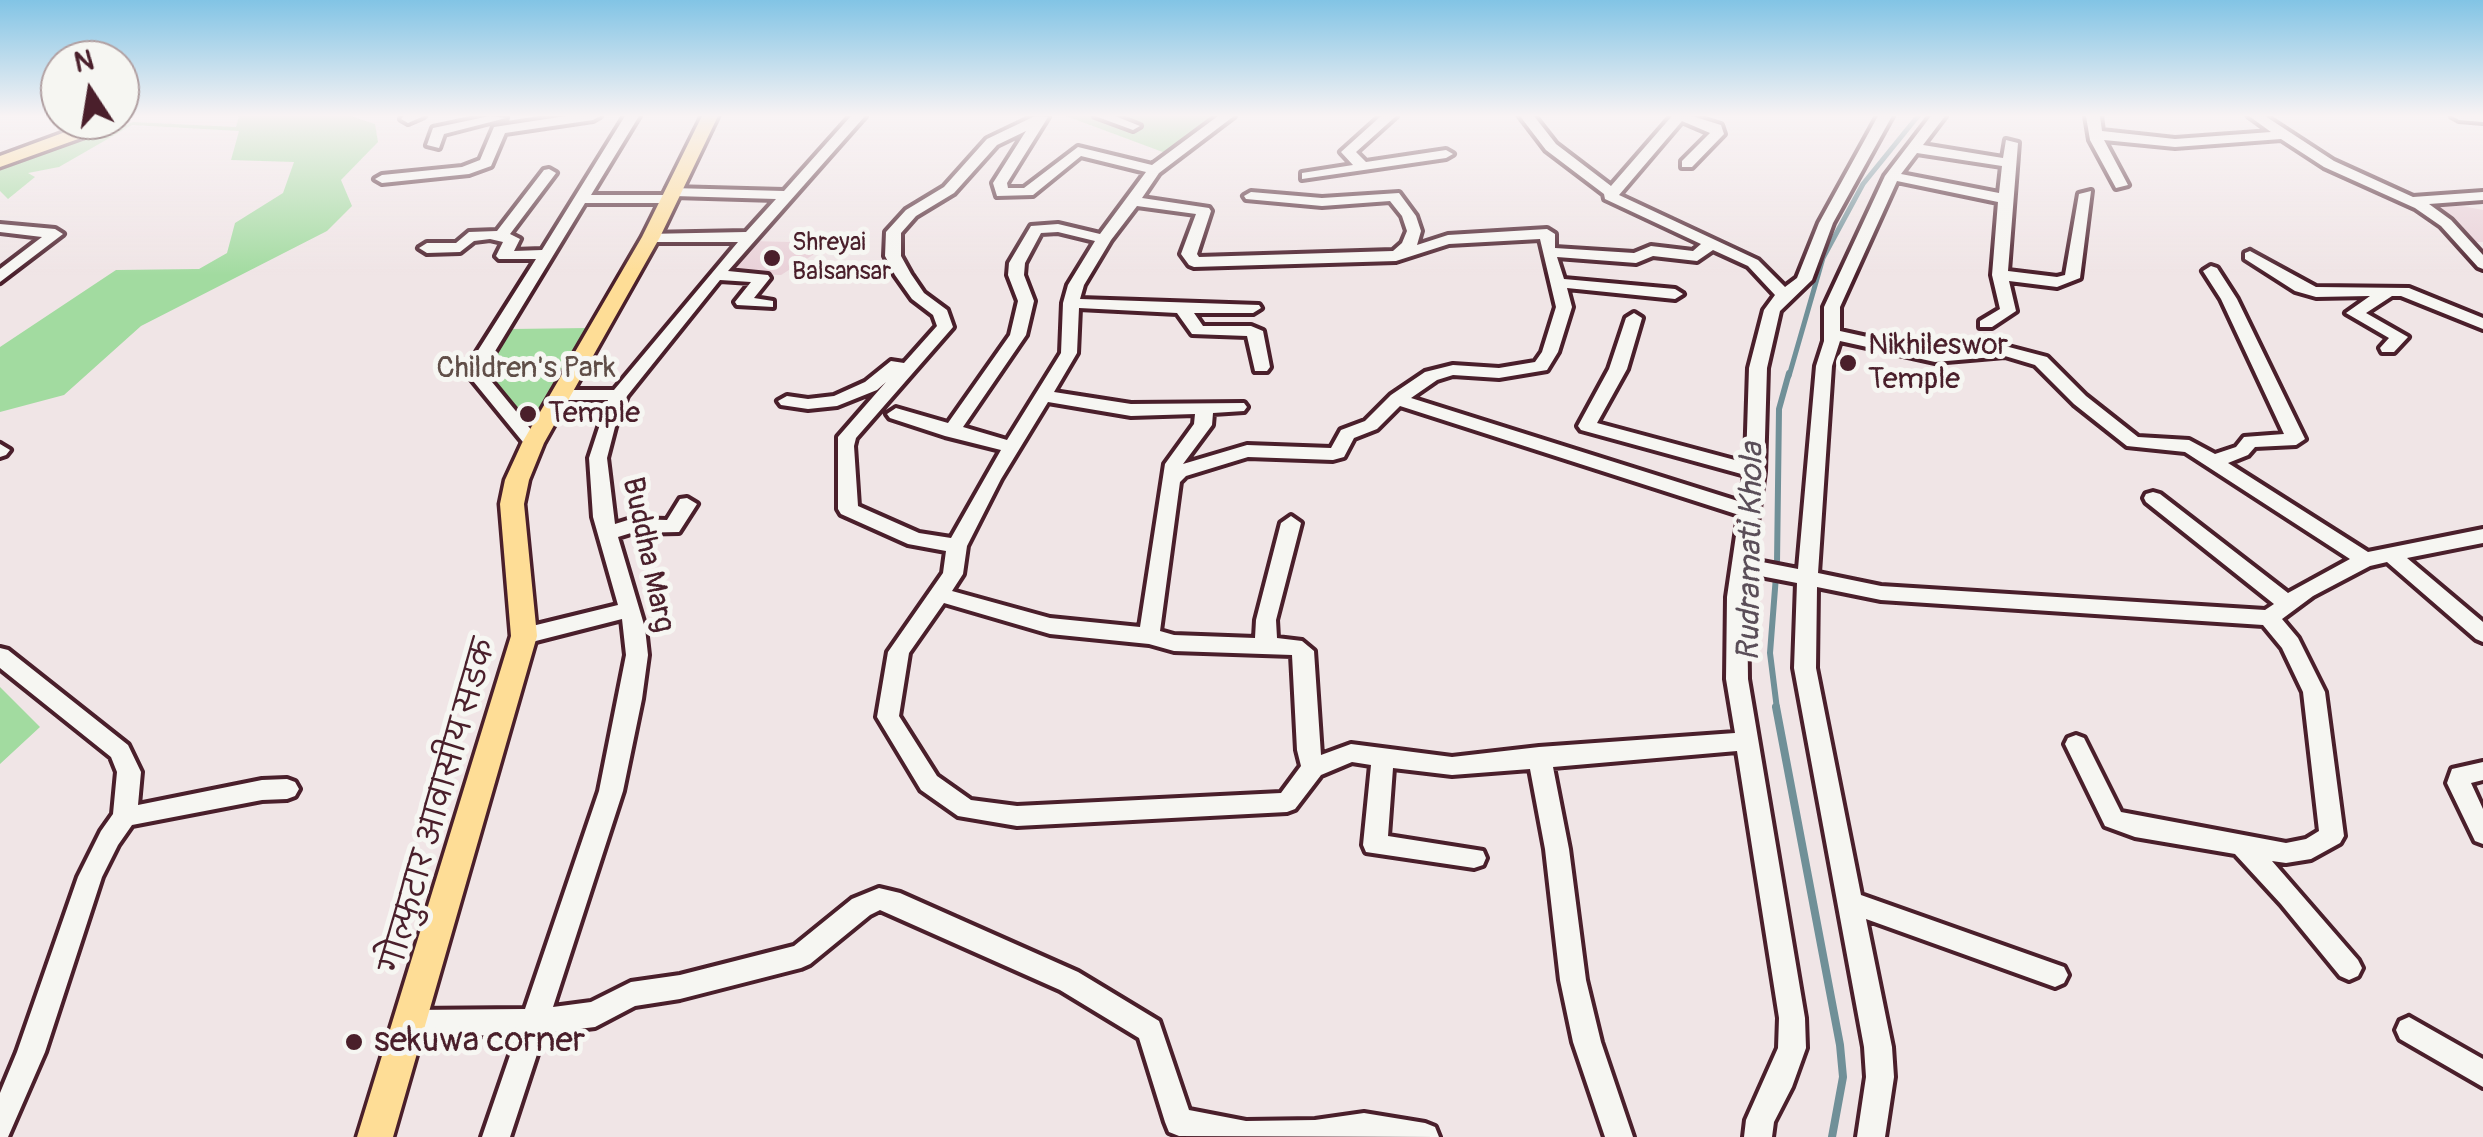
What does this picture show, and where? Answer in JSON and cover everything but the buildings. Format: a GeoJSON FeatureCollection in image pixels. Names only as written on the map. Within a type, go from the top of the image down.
{"type":"FeatureCollection","features":[{"type":"Feature","properties":{"kind":"main road","name":"गोल्फुटार आवासीय सडक"},"geometry":{"type":"LineString","coordinates":[[375,1137],[524,636],[512,504],[534,443],[651,236],[683,169]]}},
{"type":"Feature","properties":{"kind":"street"},"geometry":{"type":"LineString","coordinates":[[382,180],[466,169]]}},
{"type":"Feature","properties":{"kind":"street"},"geometry":{"type":"LineString","coordinates":[[534,443],[474,372],[599,169]]}},
{"type":"Feature","properties":{"kind":"street","name":"Buddha Marg"},"geometry":{"type":"LineString","coordinates":[[496,1137],[610,791],[638,655],[630,610],[603,517],[598,458],[619,395],[716,275],[811,169]]}},
{"type":"Feature","properties":{"kind":"street"},"geometry":{"type":"LineString","coordinates":[[958,546],[915,539],[852,512],[846,505],[847,438],[941,334],[946,320],[909,287],[893,256],[894,232],[911,213],[950,190],[968,169]]}},
{"type":"Feature","properties":{"kind":"street"},"geometry":{"type":"LineString","coordinates":[[1009,169],[1000,184],[1002,193],[1028,192],[1056,169]]}},
{"type":"Feature","properties":{"kind":"street"},"geometry":{"type":"LineString","coordinates":[[1150,169],[1154,170],[1076,286],[1070,303],[1069,353],[958,546],[953,574],[941,596],[900,652],[888,717],[929,783],[966,809],[1017,816],[1124,808],[1221,808],[1287,802],[1313,768],[1351,753],[1452,766],[1744,740]]}},
{"type":"Feature","properties":{"kind":"street"},"geometry":{"type":"LineString","coordinates":[[1306,176],[1344,169]]}},
{"type":"Feature","properties":{"kind":"street"},"geometry":{"type":"LineString","coordinates":[[1580,169],[1610,192],[1613,200],[1754,264],[1784,294]]}},
{"type":"Feature","properties":{"kind":"street"},"geometry":{"type":"LineString","coordinates":[[1610,192],[1631,169]]}},
{"type":"Feature","properties":{"kind":"street"},"geometry":{"type":"LineString","coordinates":[[1758,1137],[1760,1120],[1782,1078],[1792,1048],[1792,1018],[1737,680],[1749,568],[1758,368],[1772,310],[1784,294],[1804,280],[1826,223],[1856,169]]}},
{"type":"Feature","properties":{"kind":"street"},"geometry":{"type":"LineString","coordinates":[[1871,1137],[1880,1077],[1805,668],[1800,579],[1824,366],[1832,334],[1832,308],[1897,169]]}},
{"type":"Feature","properties":{"kind":"street"},"geometry":{"type":"LineString","coordinates":[[1986,324],[2008,311],[2000,276],[2008,169]]}},
{"type":"Feature","properties":{"kind":"street"},"geometry":{"type":"LineString","coordinates":[[2112,169],[2121,185]]}},
{"type":"Feature","properties":{"kind":"street"},"geometry":{"type":"LineString","coordinates":[[2340,169],[2413,202],[2446,223],[2483,264]]}},
{"type":"Feature","properties":{"kind":"street"},"geometry":{"type":"LineString","coordinates":[[500,236],[548,173]]}},
{"type":"Feature","properties":{"kind":"street"},"geometry":{"type":"LineString","coordinates":[[1892,176],[2006,199]]}},
{"type":"Feature","properties":{"kind":"street"},"geometry":{"type":"LineString","coordinates":[[581,199],[789,194]]}},
{"type":"Feature","properties":{"kind":"street"},"geometry":{"type":"LineString","coordinates":[[2000,276],[2058,282],[2072,278],[2086,194]]}},
{"type":"Feature","properties":{"kind":"street"},"geometry":{"type":"LineString","coordinates":[[1250,196],[1322,202],[1394,196],[1409,216],[1414,231],[1409,245],[1396,256]]}},
{"type":"Feature","properties":{"kind":"street"},"geometry":{"type":"LineString","coordinates":[[2413,202],[2483,196]]}},
{"type":"Feature","properties":{"kind":"street"},"geometry":{"type":"LineString","coordinates":[[1133,201],[1204,211],[1189,254],[1194,262],[1396,256],[1448,240],[1547,234],[1548,252],[1564,307],[1550,352],[1541,366],[1500,373],[1440,372],[1398,399],[1371,425],[1347,434],[1338,453],[1248,450],[1179,472],[1171,481]]}},
{"type":"Feature","properties":{"kind":"street"},"geometry":{"type":"LineString","coordinates":[[0,228],[56,234],[0,277]]}},
{"type":"Feature","properties":{"kind":"street"},"geometry":{"type":"LineString","coordinates":[[950,432],[1018,335],[1026,301],[1016,275],[1017,264],[1036,229],[1058,228],[1104,239]]}},
{"type":"Feature","properties":{"kind":"street"},"geometry":{"type":"LineString","coordinates":[[426,248],[460,248],[469,236],[500,236],[512,239],[504,256],[548,254]]}},
{"type":"Feature","properties":{"kind":"street"},"geometry":{"type":"LineString","coordinates":[[651,236],[751,237]]}},
{"type":"Feature","properties":{"kind":"street"},"geometry":{"type":"LineString","coordinates":[[1548,252],[1636,258],[1651,251],[1697,256],[1711,243]]}},
{"type":"Feature","properties":{"kind":"street"},"geometry":{"type":"LineString","coordinates":[[2250,256],[2300,288],[2316,292],[2392,291],[2424,297],[2482,323]]}},
{"type":"Feature","properties":{"kind":"street"},"geometry":{"type":"LineString","coordinates":[[2210,462],[2242,451],[2250,441],[2272,437],[2296,439],[2230,299],[2211,270]]}},
{"type":"Feature","properties":{"kind":"street"},"geometry":{"type":"LineString","coordinates":[[716,275],[762,278],[742,302],[767,304]]}},
{"type":"Feature","properties":{"kind":"street"},"geometry":{"type":"LineString","coordinates":[[1559,283],[1675,294]]}},
{"type":"Feature","properties":{"kind":"street"},"geometry":{"type":"LineString","coordinates":[[2388,348],[2400,337],[2354,313],[2392,291]]}},
{"type":"Feature","properties":{"kind":"street"},"geometry":{"type":"LineString","coordinates":[[1070,303],[1254,308]]}},
{"type":"Feature","properties":{"kind":"street"},"geometry":{"type":"LineString","coordinates":[[1182,308],[1198,331],[1242,330],[1258,336],[1261,367]]}},
{"type":"Feature","properties":{"kind":"street"},"geometry":{"type":"LineString","coordinates":[[1634,318],[1618,368],[1587,426],[1754,472]]}},
{"type":"Feature","properties":{"kind":"street"},"geometry":{"type":"LineString","coordinates":[[1832,334],[1935,357],[2020,353],[2040,361],[2080,400],[2133,442],[2189,446],[2365,560]]}},
{"type":"Feature","properties":{"kind":"street"},"geometry":{"type":"LineString","coordinates":[[787,401],[808,404],[837,400],[871,386],[905,358],[920,354]]}},
{"type":"Feature","properties":{"kind":"street"},"geometry":{"type":"LineString","coordinates":[[562,395],[619,395]]}},
{"type":"Feature","properties":{"kind":"street"},"geometry":{"type":"LineString","coordinates":[[1044,396],[1131,410],[1238,407]]}},
{"type":"Feature","properties":{"kind":"street"},"geometry":{"type":"LineString","coordinates":[[1398,399],[1749,511]]}},
{"type":"Feature","properties":{"kind":"street"},"geometry":{"type":"LineString","coordinates":[[1149,636],[1174,464],[1203,425],[1204,408]]}},
{"type":"Feature","properties":{"kind":"street"},"geometry":{"type":"LineString","coordinates":[[896,414],[1012,447]]}},
{"type":"Feature","properties":{"kind":"street"},"geometry":{"type":"LineString","coordinates":[[2076,744],[2114,818],[2135,828],[2286,854],[2311,850],[2332,836],[2314,692],[2279,611],[2153,498]]}},
{"type":"Feature","properties":{"kind":"street"},"geometry":{"type":"LineString","coordinates":[[610,532],[631,526],[672,527],[687,504]]}},
{"type":"Feature","properties":{"kind":"street"},"geometry":{"type":"LineString","coordinates":[[1266,645],[1266,620],[1292,523]]}},
{"type":"Feature","properties":{"kind":"street"},"geometry":{"type":"LineString","coordinates":[[1749,568],[1882,593],[2279,611],[2365,560],[2483,536]]}},
{"type":"Feature","properties":{"kind":"street"},"geometry":{"type":"LineString","coordinates":[[2392,556],[2483,634]]}},
{"type":"Feature","properties":{"kind":"street"},"geometry":{"type":"LineString","coordinates":[[941,596],[1050,626],[1174,642],[1266,645],[1303,651],[1308,750],[1313,768]]}},
{"type":"Feature","properties":{"kind":"street"},"geometry":{"type":"LineString","coordinates":[[524,636],[630,610]]}},
{"type":"Feature","properties":{"kind":"street"},"geometry":{"type":"LineString","coordinates":[[0,656],[120,751],[130,772],[125,817],[108,838],[90,877],[30,1052],[0,1126]]}},
{"type":"Feature","properties":{"kind":"street"},"geometry":{"type":"LineString","coordinates":[[1383,756],[1375,845],[1474,858]]}},
{"type":"Feature","properties":{"kind":"street"},"geometry":{"type":"LineString","coordinates":[[1539,756],[1557,850],[1573,980],[1587,1042],[1618,1137]]}},
{"type":"Feature","properties":{"kind":"street"},"geometry":{"type":"LineString","coordinates":[[2483,771],[2460,776],[2459,782],[2483,834]]}},
{"type":"Feature","properties":{"kind":"street"},"geometry":{"type":"LineString","coordinates":[[125,817],[262,790],[287,789]]}},
{"type":"Feature","properties":{"kind":"street"},"geometry":{"type":"LineString","coordinates":[[2244,848],[2290,896],[2349,968]]}},
{"type":"Feature","properties":{"kind":"street"},"geometry":{"type":"LineString","coordinates":[[411,1023],[532,1022],[595,1014],[631,994],[801,956],[861,906],[891,901],[1069,981],[1150,1030],[1179,1122],[1246,1134],[1315,1134],[1364,1127],[1425,1137]]}},
{"type":"Feature","properties":{"kind":"street"},"geometry":{"type":"LineString","coordinates":[[1850,902],[2055,975]]}},
{"type":"Feature","properties":{"kind":"street"},"geometry":{"type":"LineString","coordinates":[[2409,1030],[2483,1074]]}},
{"type":"Feature","properties":{"kind":"shaded area"},"geometry":{"type":"Polygon","coordinates":[[[2426,207],[2483,210],[2483,242],[2467,242],[2426,207]]]}},
{"type":"Feature","properties":{"kind":"shaded area","name":"Shreyai Balsansar"},"geometry":{"type":"Polygon","coordinates":[[[751,241],[832,243],[781,275],[722,273],[751,241]]]}},
{"type":"Feature","properties":{"kind":"green space"},"geometry":{"type":"Polygon","coordinates":[[[48,169],[28,173],[35,177],[8,199],[0,191],[0,170],[48,169]]]}},
{"type":"Feature","properties":{"kind":"green space"},"geometry":{"type":"Polygon","coordinates":[[[291,169],[352,169],[341,180],[352,206],[327,231],[141,326],[64,395],[0,412],[0,347],[116,270],[199,269],[227,253],[235,223],[283,193],[291,169]]]}},
{"type":"Feature","properties":{"kind":"green space","name":"Children's Park"},"geometry":{"type":"Polygon","coordinates":[[[587,328],[530,428],[485,379],[485,373],[512,329],[587,328]]]}},
{"type":"Feature","properties":{"kind":"green space"},"geometry":{"type":"Polygon","coordinates":[[[0,687],[40,727],[0,764],[0,687]]]}},
{"type":"Feature","properties":{"kind":"waterway","name":"Rudramati Khola"},"geometry":{"type":"LineString","coordinates":[[1789,376],[1823,258],[1875,169]]}},
{"type":"Feature","properties":{"kind":"waterway","name":"Rudramati Khola"},"geometry":{"type":"LineString","coordinates":[[1777,709],[1770,653],[1777,563],[1779,409],[1789,373]]}},
{"type":"Feature","properties":{"kind":"waterway","name":"Rudramati Khola"},"geometry":{"type":"LineString","coordinates":[[1776,707],[1840,1045],[1843,1077],[1832,1137]]}},
{"type":"Feature","properties":{"kind":"place","name":"Shreyai Balsansar"},"geometry":{"type":"Point","coordinates":[772,258]}},
{"type":"Feature","properties":{"kind":"place","name":"Nikhileswor Temple"},"geometry":{"type":"Point","coordinates":[1848,363]}},
{"type":"Feature","properties":{"kind":"place","name":"Temple"},"geometry":{"type":"Point","coordinates":[528,414]}},
{"type":"Feature","properties":{"kind":"place","name":"sekuwa corner"},"geometry":{"type":"Point","coordinates":[354,1042]}}]}
